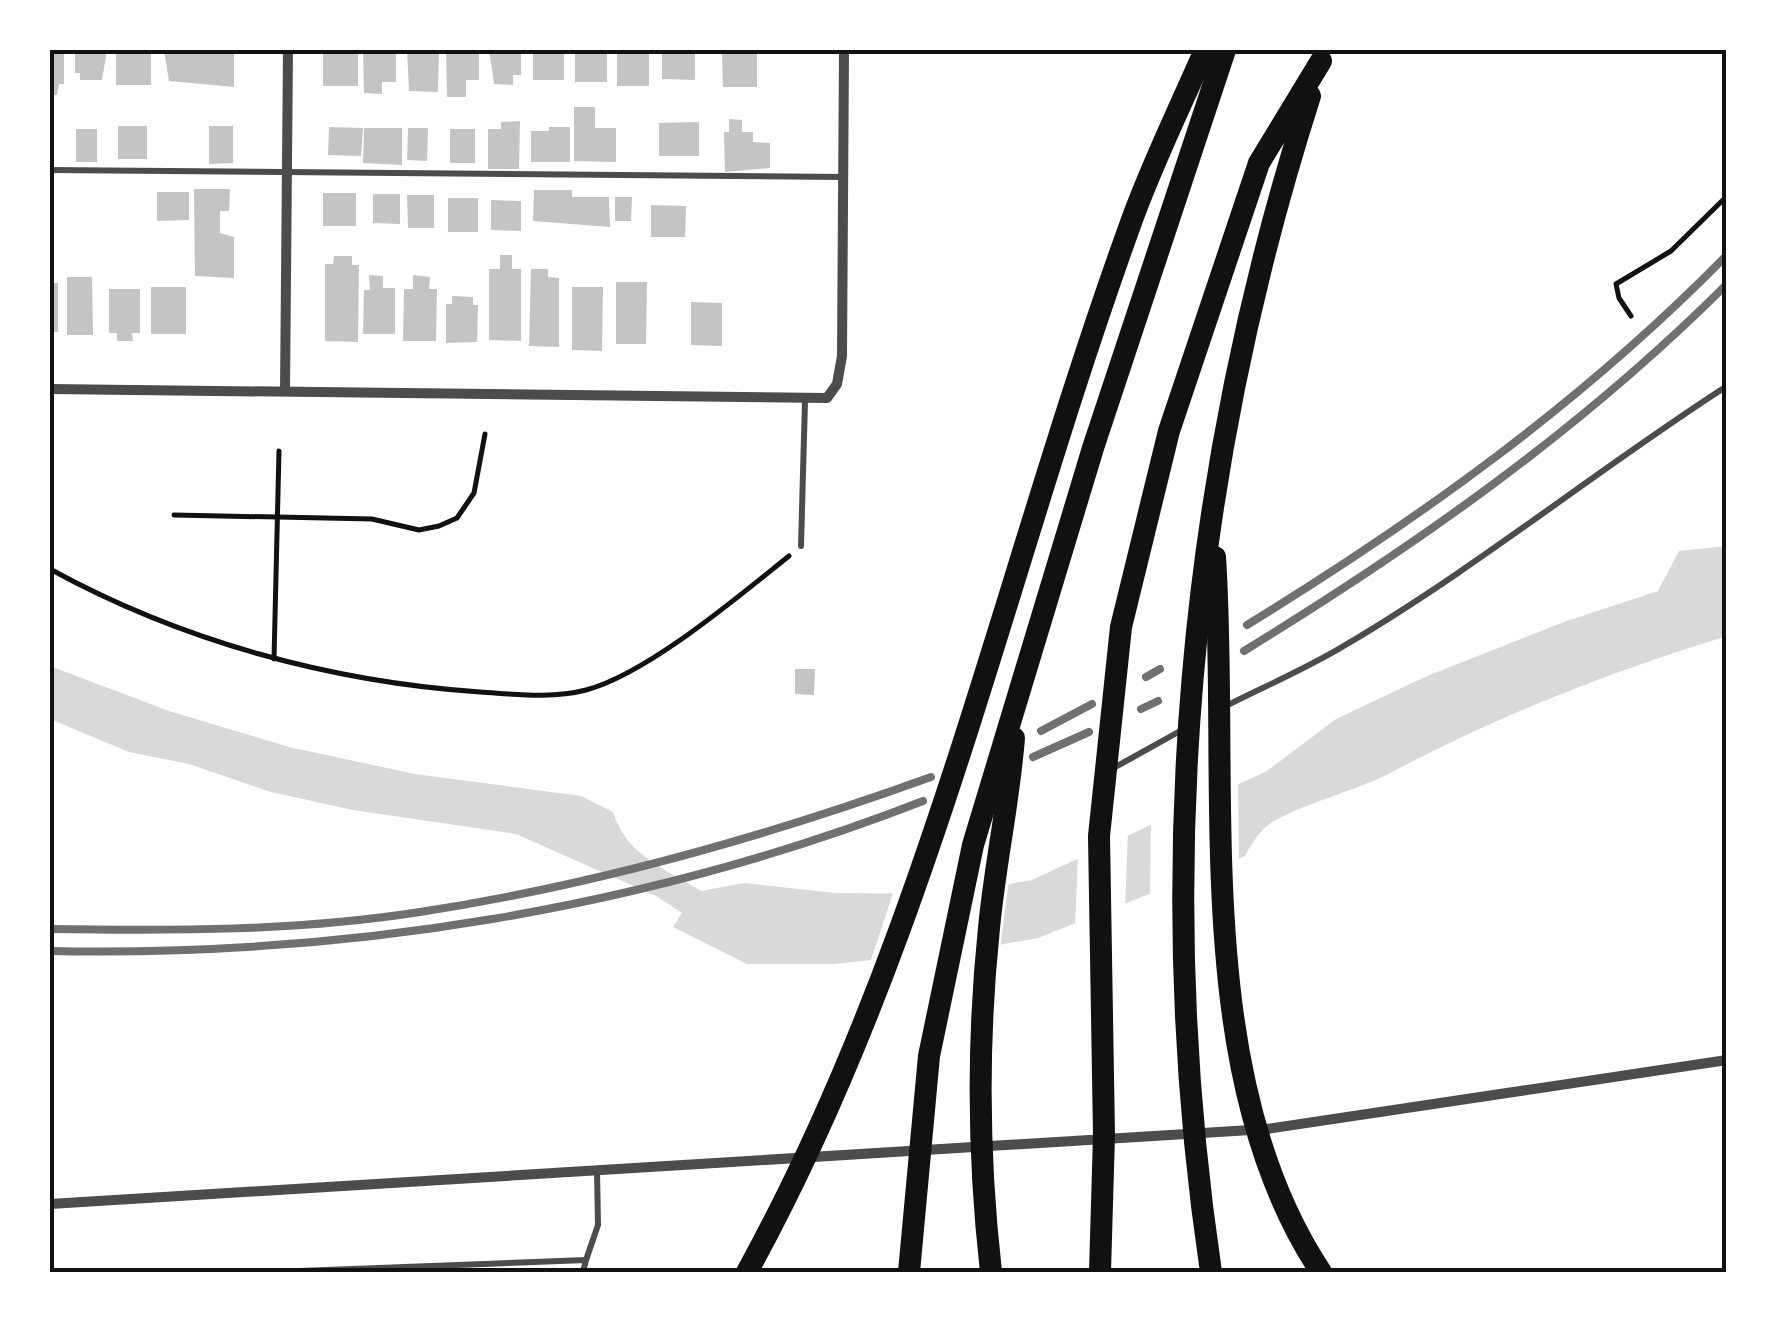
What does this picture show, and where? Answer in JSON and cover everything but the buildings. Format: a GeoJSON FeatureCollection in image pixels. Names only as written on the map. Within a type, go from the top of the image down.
{"type":"FeatureCollection","features":[{"type":"Feature","properties":{"kind":"highway"},"geometry":{"type":"LineString","coordinates":[[747,1272],[807,1156],[862,1033],[1001,626],[1134,214],[1205,50]]}},
{"type":"Feature","properties":{"kind":"highway"},"geometry":{"type":"LineString","coordinates":[[909,1272],[922,1111],[941,988],[973,845],[1044,603],[1225,50]]}},
{"type":"Feature","properties":{"kind":"highway"},"geometry":{"type":"LineString","coordinates":[[1211,1272],[1187,1069],[1181,904],[1190,676],[1212,511],[1248,324],[1293,149],[1323,56]]}},
{"type":"Feature","properties":{"kind":"highway"},"geometry":{"type":"LineString","coordinates":[[1100,1272],[1104,1135],[1099,836],[1110,698],[1136,552],[1192,357],[1260,163],[1323,56]]}},
{"type":"Feature","properties":{"kind":"highway"},"geometry":{"type":"LineString","coordinates":[[1212,511],[1222,685],[1223,867],[1232,990],[1258,1129],[1279,1190],[1321,1272]]}},
{"type":"Feature","properties":{"kind":"highway"},"geometry":{"type":"LineString","coordinates":[[991,1272],[981,1163],[980,1044],[989,924],[1006,811],[1017,690]]}},
{"type":"Feature","properties":{"kind":"street"},"geometry":{"type":"LineString","coordinates":[[286,391],[288,50]]}},
{"type":"Feature","properties":{"kind":"street"},"geometry":{"type":"LineString","coordinates":[[50,389],[805,401],[827,398],[837,384],[842,356],[844,50]]}},
{"type":"Feature","properties":{"kind":"street"},"geometry":{"type":"LineString","coordinates":[[50,1204],[1266,1129],[1727,1060]]}},
{"type":"Feature","properties":{"kind":"lane"},"geometry":{"type":"LineString","coordinates":[[50,170],[845,177]]}},
{"type":"Feature","properties":{"kind":"lane"},"geometry":{"type":"LineString","coordinates":[[1088,784],[1346,645],[1493,548],[1634,444],[1727,386]]}},
{"type":"Feature","properties":{"kind":"lane"},"geometry":{"type":"LineString","coordinates":[[801,546],[805,401]]}},
{"type":"Feature","properties":{"kind":"lane"},"geometry":{"type":"LineString","coordinates":[[583,1272],[598,1225],[597,1170]]}},
{"type":"Feature","properties":{"kind":"lane"},"geometry":{"type":"LineString","coordinates":[[273,1272],[586,1260]]}},
{"type":"Feature","properties":{"kind":"path"},"geometry":{"type":"LineString","coordinates":[[1631,316],[1618,298],[1616,284],[1671,252],[1727,196]]}},
{"type":"Feature","properties":{"kind":"path"},"geometry":{"type":"LineString","coordinates":[[174,514],[372,520],[419,530],[439,526],[458,518],[474,492],[486,434]]}},
{"type":"Feature","properties":{"kind":"path"},"geometry":{"type":"LineString","coordinates":[[274,659],[279,450]]}},
{"type":"Feature","properties":{"kind":"path"},"geometry":{"type":"LineString","coordinates":[[50,569],[152,616],[274,659],[418,688],[522,694],[590,689],[656,654],[801,546]]}},
{"type":"Feature","properties":{"kind":"shaded area"},"geometry":{"type":"Polygon","coordinates":[[[1727,546],[1727,636],[1557,696],[1474,731],[1380,778],[1289,814],[1265,828],[1245,856],[1038,938],[970,950],[833,964],[747,964],[673,927],[682,913],[656,896],[516,834],[353,810],[271,792],[189,764],[129,752],[50,719],[50,666],[169,711],[289,747],[415,774],[581,796],[613,812],[627,839],[648,859],[701,891],[744,883],[835,893],[954,894],[1032,880],[1267,771],[1336,719],[1427,676],[1564,622],[1658,591],[1679,551],[1727,546]]]}},
{"type":"Feature","properties":{"kind":"pier"},"geometry":{"type":"Polygon","coordinates":[[[1238,779],[1239,863],[1150,898],[1151,819],[1238,779]]]}},
{"type":"Feature","properties":{"kind":"pier"},"geometry":{"type":"Polygon","coordinates":[[[1128,830],[1125,908],[1075,928],[1078,853],[1128,830]]]}},
{"type":"Feature","properties":{"kind":"pier"},"geometry":{"type":"Polygon","coordinates":[[[1009,879],[1000,949],[869,966],[894,890],[954,889],[1009,879]]]}},
{"type":"Feature","properties":{"kind":"railway"},"geometry":{"type":"LineString","coordinates":[[1247,625],[1375,543],[1499,455],[1616,359],[1727,255]]}},
{"type":"Feature","properties":{"kind":"railway"},"geometry":{"type":"LineString","coordinates":[[1244,651],[1372,569],[1496,482],[1615,387],[1727,284]]}},
{"type":"Feature","properties":{"kind":"railway"},"geometry":{"type":"LineString","coordinates":[[1146,677],[1160,669]]}},
{"type":"Feature","properties":{"kind":"railway"},"geometry":{"type":"LineString","coordinates":[[1141,709],[1158,701]]}},
{"type":"Feature","properties":{"kind":"railway"},"geometry":{"type":"LineString","coordinates":[[1041,731],[1092,704]]}},
{"type":"Feature","properties":{"kind":"railway"},"geometry":{"type":"LineString","coordinates":[[1033,757],[1089,732]]}},
{"type":"Feature","properties":{"kind":"railway"},"geometry":{"type":"LineString","coordinates":[[50,929],[282,926],[374,918],[486,901],[679,857],[806,820],[931,777]]}},
{"type":"Feature","properties":{"kind":"railway"},"geometry":{"type":"LineString","coordinates":[[50,951],[273,945],[384,935],[494,919],[712,871],[818,839],[923,801]]}}]}
